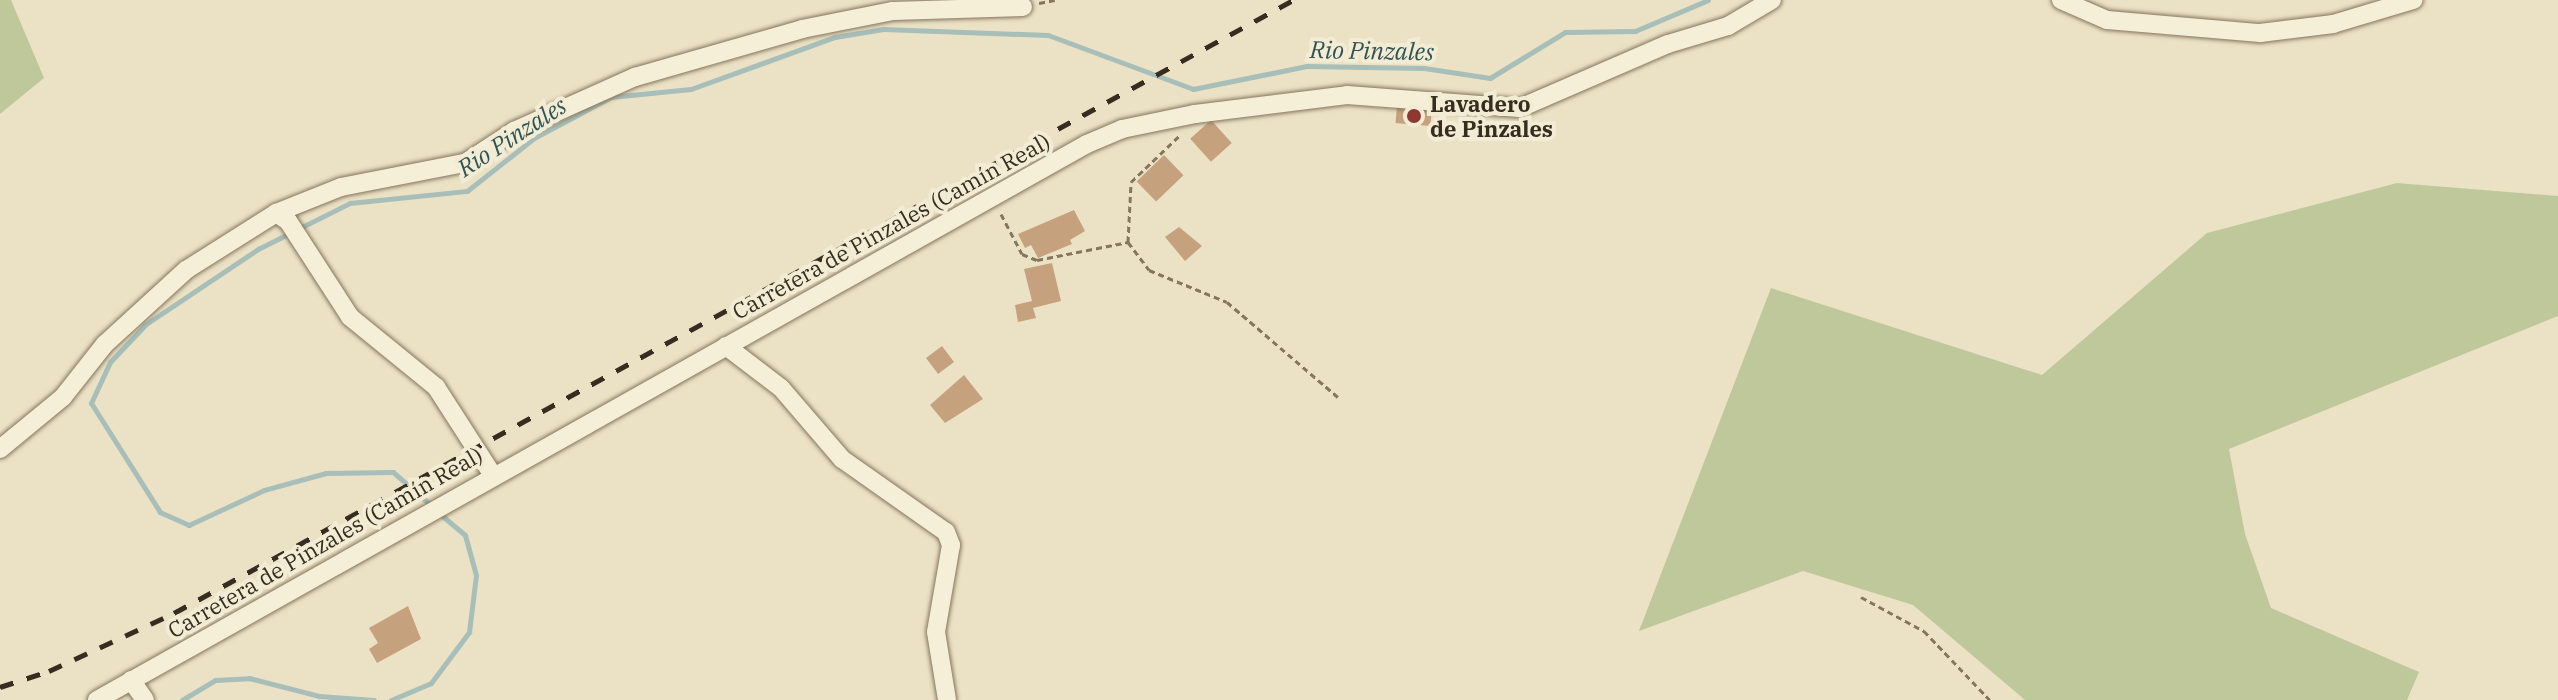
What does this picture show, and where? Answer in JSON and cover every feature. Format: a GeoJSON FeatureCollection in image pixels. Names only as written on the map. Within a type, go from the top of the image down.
{"type":"FeatureCollection","features":[{"type":"Feature","properties":{"kind":"street","name":"Carretera de Pinzales (Camín Real)"},"geometry":{"type":"LineString","coordinates":[[97,700],[492,474],[993,196],[1122,129],[1195,114],[1347,95],[1520,108],[1668,44],[1728,26],[1772,0]]}},
{"type":"Feature","properties":{"kind":"street"},"geometry":{"type":"LineString","coordinates":[[2061,0],[2107,20],[2260,33],[2333,24],[2413,0]]}},
{"type":"Feature","properties":{"kind":"street"},"geometry":{"type":"LineString","coordinates":[[0,449],[63,397],[105,344],[186,270],[341,187],[465,163],[514,131],[635,77],[802,29],[893,11],[1023,7]]}},
{"type":"Feature","properties":{"kind":"street"},"geometry":{"type":"LineString","coordinates":[[282,217],[363,331],[419,368],[436,387],[492,474]]}},
{"type":"Feature","properties":{"kind":"street"},"geometry":{"type":"LineString","coordinates":[[726,346],[781,388],[842,459],[946,532],[951,545],[936,632],[947,700]]}},
{"type":"Feature","properties":{"kind":"street"},"geometry":{"type":"LineString","coordinates":[[131,680],[145,700]]}},
{"type":"Feature","properties":{"kind":"path"},"geometry":{"type":"LineString","coordinates":[[1195,114],[1131,182],[1128,242],[1149,270],[1227,302],[1338,397]]}},
{"type":"Feature","properties":{"kind":"path"},"geometry":{"type":"LineString","coordinates":[[993,196],[1022,254],[1037,260],[1128,242]]}},
{"type":"Feature","properties":{"kind":"path"},"geometry":{"type":"LineString","coordinates":[[1861,597],[1924,631],[1990,700]]}},
{"type":"Feature","properties":{"kind":"green space"},"geometry":{"type":"Polygon","coordinates":[[[0,0],[11,0],[44,78],[0,114],[0,0]]]}},
{"type":"Feature","properties":{"kind":"green space"},"geometry":{"type":"Polygon","coordinates":[[[2397,183],[2558,196],[2558,316],[2229,449],[2245,534],[2271,608],[2419,672],[2407,700],[2025,700],[1913,605],[1803,571],[1639,631],[1771,288],[2042,375],[2207,233],[2397,183]]]}},
{"type":"Feature","properties":{"kind":"building","name":"Lavadero de Pinzales"},"geometry":{"type":"Polygon","coordinates":[[[1397,106],[1432,109],[1430,126],[1396,123],[1397,106]]]}},
{"type":"Feature","properties":{"kind":"building"},"geometry":{"type":"Polygon","coordinates":[[[1211,120],[1232,143],[1211,162],[1190,139],[1211,120]]]}},
{"type":"Feature","properties":{"kind":"building"},"geometry":{"type":"Polygon","coordinates":[[[1164,155],[1183,175],[1156,202],[1137,181],[1164,155]]]}},
{"type":"Feature","properties":{"kind":"building"},"geometry":{"type":"Polygon","coordinates":[[[1074,210],[1085,231],[1070,240],[1072,244],[1038,258],[1031,245],[1025,248],[1018,234],[1074,210]]]}},
{"type":"Feature","properties":{"kind":"building"},"geometry":{"type":"Polygon","coordinates":[[[1179,227],[1202,246],[1185,261],[1165,237],[1179,227]]]}},
{"type":"Feature","properties":{"kind":"building"},"geometry":{"type":"Polygon","coordinates":[[[1052,263],[1061,301],[1033,308],[1036,318],[1018,322],[1015,305],[1032,301],[1024,269],[1052,263]]]}},
{"type":"Feature","properties":{"kind":"building"},"geometry":{"type":"Polygon","coordinates":[[[942,346],[954,362],[938,374],[926,358],[942,346]]]}},
{"type":"Feature","properties":{"kind":"building"},"geometry":{"type":"Polygon","coordinates":[[[964,375],[983,399],[945,423],[930,405],[964,375]]]}},
{"type":"Feature","properties":{"kind":"building"},"geometry":{"type":"Polygon","coordinates":[[[408,606],[421,639],[377,663],[369,649],[378,643],[369,628],[408,606]]]}},
{"type":"Feature","properties":{"kind":"waterway","name":"Rio Pinzales"},"geometry":{"type":"LineString","coordinates":[[433,507],[393,472],[326,473],[264,490],[189,525],[160,512],[91,403],[110,362],[146,324],[258,249],[350,203],[467,191],[534,138],[611,97],[691,89],[835,37],[883,29],[1048,35],[1193,89],[1307,66],[1424,68],[1490,78],[1565,32],[1635,31],[1708,0]]}},
{"type":"Feature","properties":{"kind":"waterway","name":"Rio Pinzales"},"geometry":{"type":"LineString","coordinates":[[391,700],[431,683],[469,632],[476,575],[465,535],[440,514]]}},
{"type":"Feature","properties":{"kind":"waterway","name":"Rio Pinzales"},"geometry":{"type":"LineString","coordinates":[[182,700],[215,680],[249,678],[319,696],[374,700]]}},
{"type":"Feature","properties":{"kind":"railway"},"geometry":{"type":"LineString","coordinates":[[0,687],[49,671],[174,613],[1293,0]]}},
{"type":"Feature","properties":{"kind":"place","name":"Lavadero de Pinzales"},"geometry":{"type":"Point","coordinates":[1414,116]}}]}
